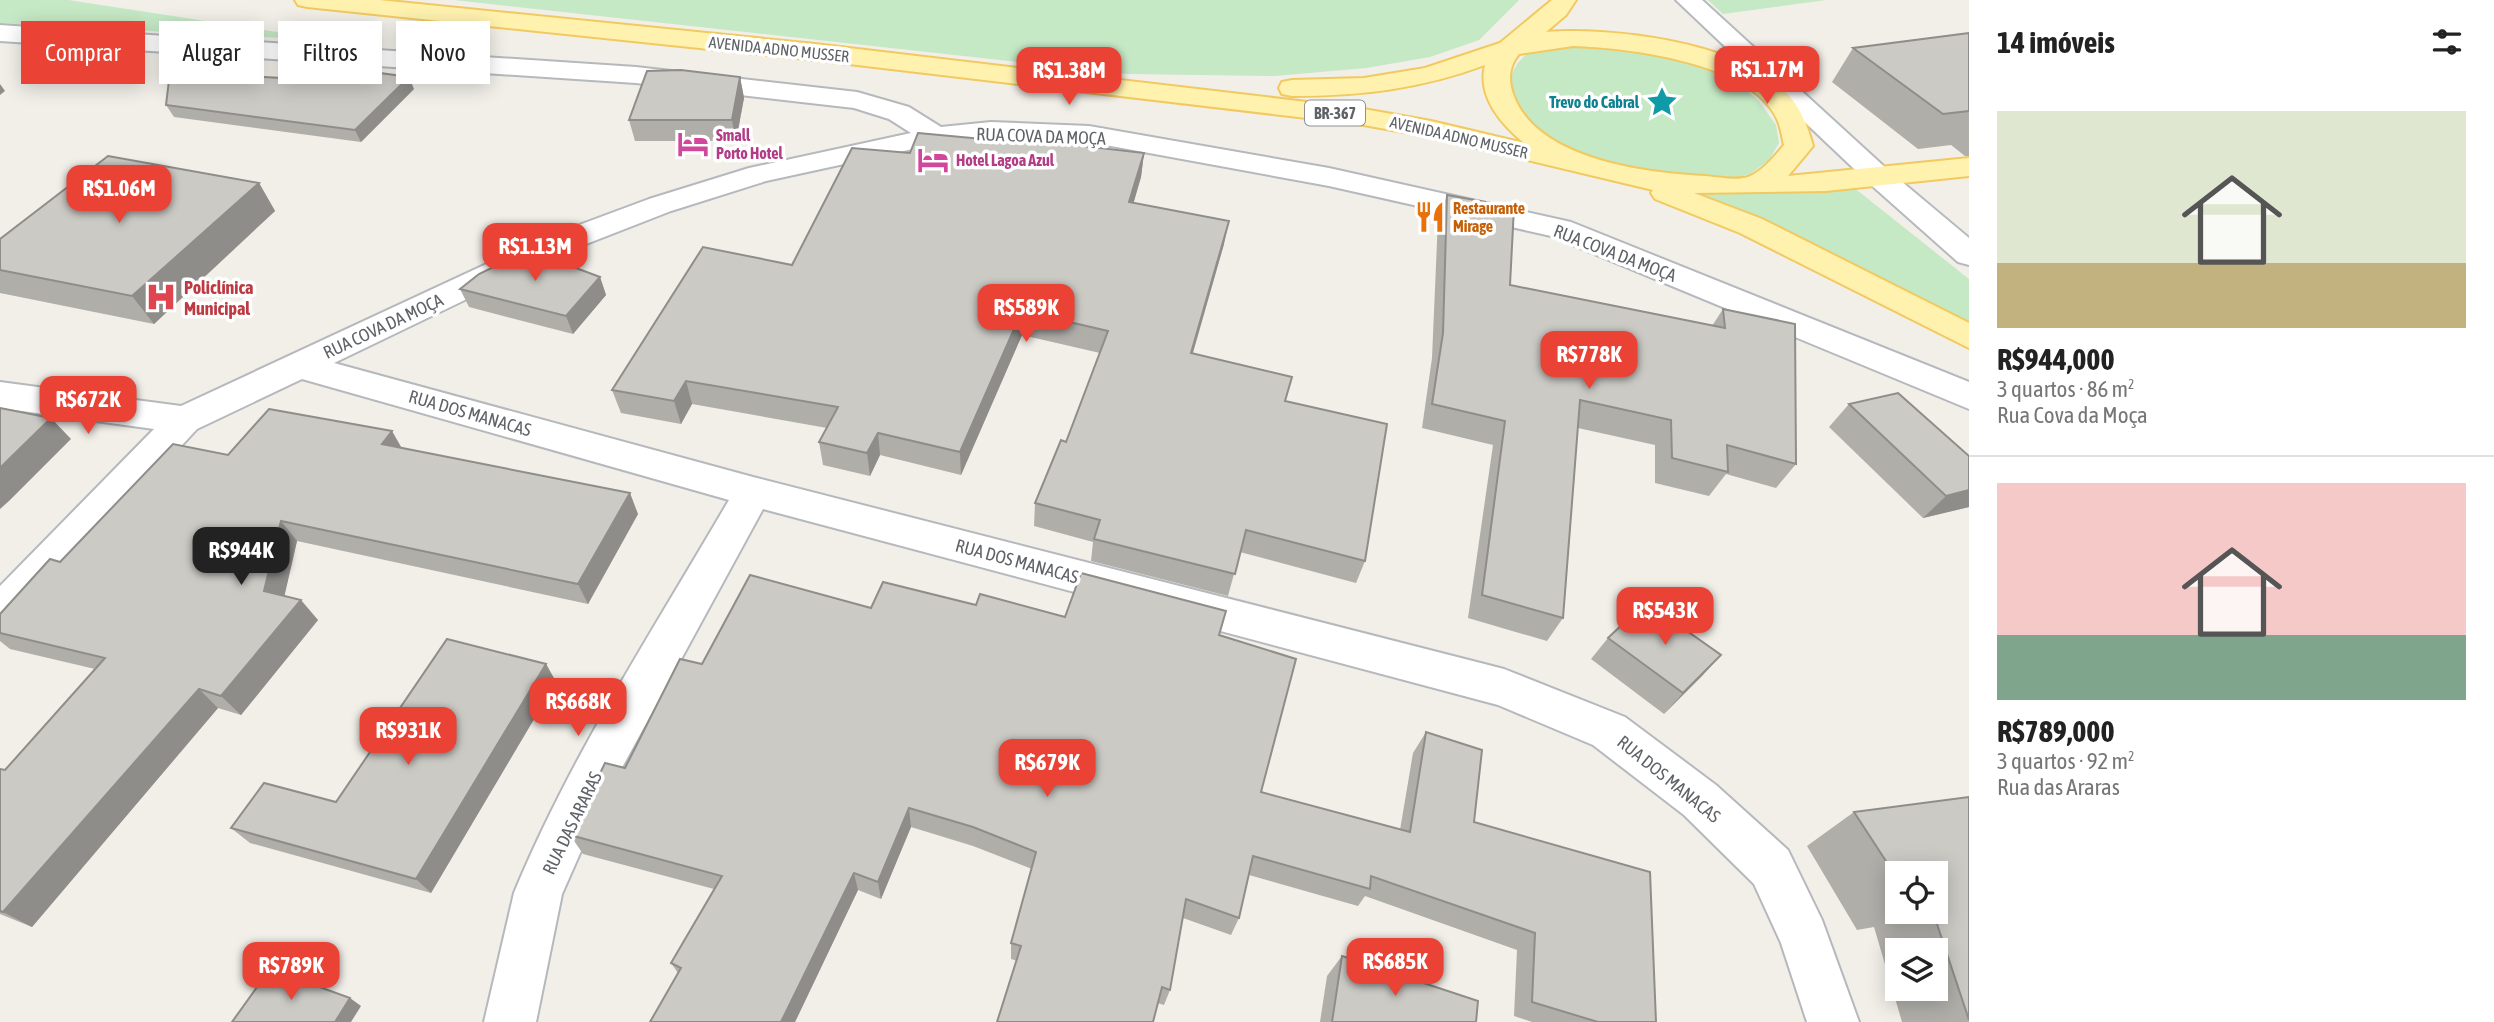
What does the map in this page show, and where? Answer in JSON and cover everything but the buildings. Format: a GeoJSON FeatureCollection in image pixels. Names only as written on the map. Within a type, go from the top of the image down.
{"type":"FeatureCollection","features":[{"type":"Feature","properties":{"kind":"main road","name":"AVENIDA ADNO MUSSER"},"geometry":{"type":"LineString","coordinates":[[307,0],[1083,82],[1403,123],[1583,166]]}},
{"type":"Feature","properties":{"kind":"main road","name":"BR-367"},"geometry":{"type":"LineString","coordinates":[[1562,3],[1537,30],[1510,47],[1498,65],[1496,86],[1507,109],[1529,133],[1583,166],[1625,177],[1731,186],[1879,177],[1969,167]]}},
{"type":"Feature","properties":{"kind":"main road","name":"BR-367"},"geometry":{"type":"LineString","coordinates":[[1510,47],[1577,37],[1620,39],[1697,57],[1746,76],[1776,99],[1789,115],[1799,146],[1782,166],[1757,184]]}},
{"type":"Feature","properties":{"kind":"main road","name":"AVENIDA ADNO MUSSER"},"geometry":{"type":"LineString","coordinates":[[1083,82],[1259,88],[1378,85],[1432,74],[1510,47]]}},
{"type":"Feature","properties":{"kind":"main road"},"geometry":{"type":"LineString","coordinates":[[1625,177],[1751,226],[1969,337]]}},
{"type":"Feature","properties":{"kind":"street"},"geometry":{"type":"LineString","coordinates":[[1688,0],[1879,177],[1969,255]]}},
{"type":"Feature","properties":{"kind":"street"},"geometry":{"type":"LineString","coordinates":[[0,33],[636,75],[857,100],[899,113],[936,136]]}},
{"type":"Feature","properties":{"kind":"street","name":"RUA COVA DA MOÇA"},"geometry":{"type":"LineString","coordinates":[[0,613],[184,420],[547,248],[660,205],[760,174],[936,136],[991,130],[1089,134],[1329,177],[1560,229],[1969,396]]}},
{"type":"Feature","properties":{"kind":"street","name":"RUA DOS MANACAS"},"geometry":{"type":"LineString","coordinates":[[300,366],[753,492],[1504,688],[1609,732],[1700,800],[1771,867],[1804,938],[1833,1022]]}},
{"type":"Feature","properties":{"kind":"street"},"geometry":{"type":"LineString","coordinates":[[0,395],[184,420]]}},
{"type":"Feature","properties":{"kind":"street","name":"RUA DAS ARARAS"},"geometry":{"type":"LineString","coordinates":[[510,1022],[513,997],[538,894],[583,794],[753,492]]}},
{"type":"Feature","properties":{"kind":"green space"},"geometry":{"type":"Polygon","coordinates":[[[0,0],[68,0],[205,21],[159,21],[159,32],[145,31],[145,21],[0,23],[0,0]]]}},
{"type":"Feature","properties":{"kind":"green space"},"geometry":{"type":"Polygon","coordinates":[[[454,0],[1519,0],[1479,40],[1430,57],[1366,68],[1275,76],[1128,74],[454,0]]]}},
{"type":"Feature","properties":{"kind":"green space"},"geometry":{"type":"Polygon","coordinates":[[[1708,0],[1826,0],[1723,14],[1708,0]]]}},
{"type":"Feature","properties":{"kind":"green space"},"geometry":{"type":"Polygon","coordinates":[[[264,30],[278,32],[278,38],[264,37],[264,30]]]}},
{"type":"Feature","properties":{"kind":"green space"},"geometry":{"type":"Polygon","coordinates":[[[1555,42],[1668,50],[1731,78],[1758,100],[1776,125],[1779,143],[1769,160],[1750,174],[1720,182],[1587,161],[1529,126],[1511,93],[1510,78],[1517,64],[1529,51],[1555,42]]]}},
{"type":"Feature","properties":{"kind":"green space"},"geometry":{"type":"Polygon","coordinates":[[[1853,187],[1969,279],[1969,324],[1688,191],[1735,193],[1853,187]]]}},
{"type":"Feature","properties":{"kind":"place","name":"Trevo do Cabral"},"geometry":{"type":"Point","coordinates":[1662,102]}},
{"type":"Feature","properties":{"kind":"place","name":"Small Porto Hotel"},"geometry":{"type":"Point","coordinates":[693,144]}},
{"type":"Feature","properties":{"kind":"place","name":"Hotel Lagoa Azul"},"geometry":{"type":"Point","coordinates":[933,160]}},
{"type":"Feature","properties":{"kind":"place","name":"Restaurante Mirage"},"geometry":{"type":"Point","coordinates":[1430,217]}},
{"type":"Feature","properties":{"kind":"place","name":"Policlínica Municipal"},"geometry":{"type":"Point","coordinates":[161,297]}}]}
